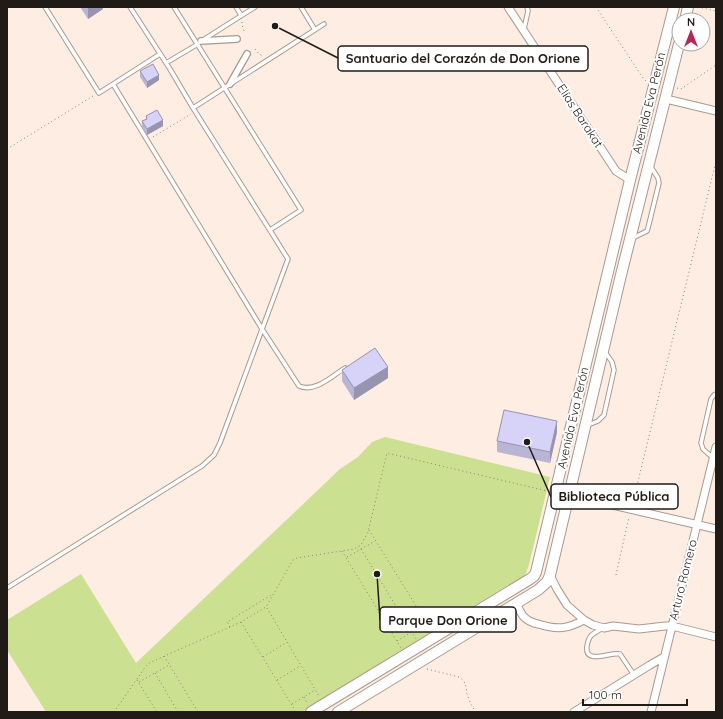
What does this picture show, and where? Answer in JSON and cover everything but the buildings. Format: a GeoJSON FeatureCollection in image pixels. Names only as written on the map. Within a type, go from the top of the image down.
{"type":"FeatureCollection","features":[{"type":"Feature","properties":{"kind":"main road","name":"Avenida Eva Perón"},"geometry":{"type":"LineString","coordinates":[[311,712],[534,576],[544,542],[630,180],[674,7]]}},
{"type":"Feature","properties":{"kind":"main road"},"geometry":{"type":"LineString","coordinates":[[663,47],[671,48]]}},
{"type":"Feature","properties":{"kind":"main road","name":"Avenida Eva Perón"},"geometry":{"type":"LineString","coordinates":[[338,712],[516,604],[547,582],[550,575],[621,275],[677,52]]}},
{"type":"Feature","properties":{"kind":"main road"},"geometry":{"type":"LineString","coordinates":[[640,141],[654,142]]}},
{"type":"Feature","properties":{"kind":"main road"},"geometry":{"type":"LineString","coordinates":[[608,272],[621,275]]}},
{"type":"Feature","properties":{"kind":"main road"},"geometry":{"type":"LineString","coordinates":[[572,422],[585,425]]}},
{"type":"Feature","properties":{"kind":"main road"},"geometry":{"type":"LineString","coordinates":[[544,542],[557,545]]}},
{"type":"Feature","properties":{"kind":"street","name":"Elías Barakat"},"geometry":{"type":"LineString","coordinates":[[508,7],[616,171],[630,180]]}},
{"type":"Feature","properties":{"kind":"street"},"geometry":{"type":"LineString","coordinates":[[199,43],[237,38]]}},
{"type":"Feature","properties":{"kind":"street"},"geometry":{"type":"LineString","coordinates":[[227,86],[247,54]]}},
{"type":"Feature","properties":{"kind":"street"},"geometry":{"type":"LineString","coordinates":[[666,99],[716,112]]}},
{"type":"Feature","properties":{"kind":"street","name":"Arturo Romero"},"geometry":{"type":"LineString","coordinates":[[651,712],[716,448]]}},
{"type":"Feature","properties":{"kind":"street"},"geometry":{"type":"LineString","coordinates":[[569,495],[716,529]]}},
{"type":"Feature","properties":{"kind":"street"},"geometry":{"type":"LineString","coordinates":[[550,575],[557,589],[568,605],[584,620],[593,625],[604,628],[613,626],[638,629],[672,626],[716,637]]}},
{"type":"Feature","properties":{"kind":"street"},"geometry":{"type":"LineString","coordinates":[[516,604],[522,615],[530,622],[555,628],[564,628],[584,620]]}},
{"type":"Feature","properties":{"kind":"street"},"geometry":{"type":"LineString","coordinates":[[574,712],[650,664],[664,657]]}},
{"type":"Feature","properties":{"kind":"lane"},"geometry":{"type":"LineString","coordinates":[[45,7],[99,93],[160,54]]}},
{"type":"Feature","properties":{"kind":"lane"},"geometry":{"type":"LineString","coordinates":[[7,588],[202,466],[214,455],[220,444],[288,259],[130,7]]}},
{"type":"Feature","properties":{"kind":"lane"},"geometry":{"type":"LineString","coordinates":[[174,7],[227,86],[301,210],[270,230]]}},
{"type":"Feature","properties":{"kind":"lane"},"geometry":{"type":"LineString","coordinates":[[236,7],[241,16]]}},
{"type":"Feature","properties":{"kind":"lane"},"geometry":{"type":"LineString","coordinates":[[166,63],[255,7]]}},
{"type":"Feature","properties":{"kind":"lane"},"geometry":{"type":"LineString","coordinates":[[300,7],[315,30]]}},
{"type":"Feature","properties":{"kind":"lane"},"geometry":{"type":"LineString","coordinates":[[524,30],[528,11],[527,7]]}},
{"type":"Feature","properties":{"kind":"lane"},"geometry":{"type":"LineString","coordinates":[[194,109],[324,24]]}},
{"type":"Feature","properties":{"kind":"lane"},"geometry":{"type":"LineString","coordinates":[[113,84],[262,329],[299,386],[303,388],[312,388],[351,364]]}},
{"type":"Feature","properties":{"kind":"lane"},"geometry":{"type":"LineString","coordinates":[[630,240],[643,233],[648,228],[659,180],[649,165]]}},
{"type":"Feature","properties":{"kind":"lane"},"geometry":{"type":"LineString","coordinates":[[585,425],[598,421],[604,415],[614,366],[608,354],[603,350]]}},
{"type":"Feature","properties":{"kind":"lane"},"geometry":{"type":"LineString","coordinates":[[713,458],[703,449],[701,443],[711,399],[716,394]]}},
{"type":"Feature","properties":{"kind":"lane"},"geometry":{"type":"LineString","coordinates":[[604,628],[590,636],[588,639],[586,649],[588,654],[598,657],[618,653],[622,656],[634,675]]}},
{"type":"Feature","properties":{"kind":"path"},"geometry":{"type":"LineString","coordinates":[[596,7],[643,78],[654,83]]}},
{"type":"Feature","properties":{"kind":"path"},"geometry":{"type":"LineString","coordinates":[[698,7],[716,11]]}},
{"type":"Feature","properties":{"kind":"path"},"geometry":{"type":"LineString","coordinates":[[241,16],[244,31]]}},
{"type":"Feature","properties":{"kind":"path"},"geometry":{"type":"LineString","coordinates":[[255,49],[259,54],[269,60]]}},
{"type":"Feature","properties":{"kind":"path"},"geometry":{"type":"LineString","coordinates":[[669,86],[681,89],[716,65]]}},
{"type":"Feature","properties":{"kind":"path"},"geometry":{"type":"LineString","coordinates":[[7,149],[99,93]]}},
{"type":"Feature","properties":{"kind":"path"},"geometry":{"type":"LineString","coordinates":[[147,141],[194,109]]}},
{"type":"Feature","properties":{"kind":"path"},"geometry":{"type":"LineString","coordinates":[[616,575],[716,161]]}},
{"type":"Feature","properties":{"kind":"path"},"geometry":{"type":"LineString","coordinates":[[114,712],[149,663],[241,622],[266,607],[293,560],[297,558],[358,548],[369,530],[388,453],[555,493]]}},
{"type":"Feature","properties":{"kind":"path"},"geometry":{"type":"LineString","coordinates":[[369,530],[435,637]]}},
{"type":"Feature","properties":{"kind":"path"},"geometry":{"type":"LineString","coordinates":[[346,558],[376,540]]}},
{"type":"Feature","properties":{"kind":"path"},"geometry":{"type":"LineString","coordinates":[[361,549],[420,646]]}},
{"type":"Feature","properties":{"kind":"path"},"geometry":{"type":"LineString","coordinates":[[342,551],[405,655]]}},
{"type":"Feature","properties":{"kind":"path"},"geometry":{"type":"LineString","coordinates":[[230,627],[227,622],[273,594]]}},
{"type":"Feature","properties":{"kind":"path"},"geometry":{"type":"LineString","coordinates":[[266,607],[324,704]]}},
{"type":"Feature","properties":{"kind":"path"},"geometry":{"type":"LineString","coordinates":[[241,622],[296,712]]}},
{"type":"Feature","properties":{"kind":"path"},"geometry":{"type":"LineString","coordinates":[[397,641],[426,623]]}},
{"type":"Feature","properties":{"kind":"path"},"geometry":{"type":"LineString","coordinates":[[262,657],[287,642]]}},
{"type":"Feature","properties":{"kind":"path"},"geometry":{"type":"LineString","coordinates":[[164,656],[198,712]]}},
{"type":"Feature","properties":{"kind":"path"},"geometry":{"type":"LineString","coordinates":[[138,682],[169,664]]}},
{"type":"Feature","properties":{"kind":"path"},"geometry":{"type":"LineString","coordinates":[[277,680],[301,665]]}},
{"type":"Feature","properties":{"kind":"path"},"geometry":{"type":"LineString","coordinates":[[415,666],[459,677],[463,680],[471,704],[476,712]]}},
{"type":"Feature","properties":{"kind":"path"},"geometry":{"type":"LineString","coordinates":[[155,673],[178,712]]}},
{"type":"Feature","properties":{"kind":"path"},"geometry":{"type":"LineString","coordinates":[[136,680],[157,712]]}},
{"type":"Feature","properties":{"kind":"path"},"geometry":{"type":"LineString","coordinates":[[291,704],[315,690]]}},
{"type":"Feature","properties":{"kind":"green space"},"geometry":{"type":"Polygon","coordinates":[[[385,437],[550,477],[529,565],[524,576],[302,712],[46,712],[7,650],[7,620],[81,574],[136,663],[340,469],[358,457],[372,442],[385,437]]]}},
{"type":"Feature","properties":{"kind":"place","name":"Santuario del Corazón de Don Orione"},"geometry":{"type":"Point","coordinates":[275,26]}},
{"type":"Feature","properties":{"kind":"place","name":"Biblioteca Pública"},"geometry":{"type":"Point","coordinates":[527,442]}},
{"type":"Feature","properties":{"kind":"place","name":"Parque Don Orione"},"geometry":{"type":"Point","coordinates":[377,574]}}]}
